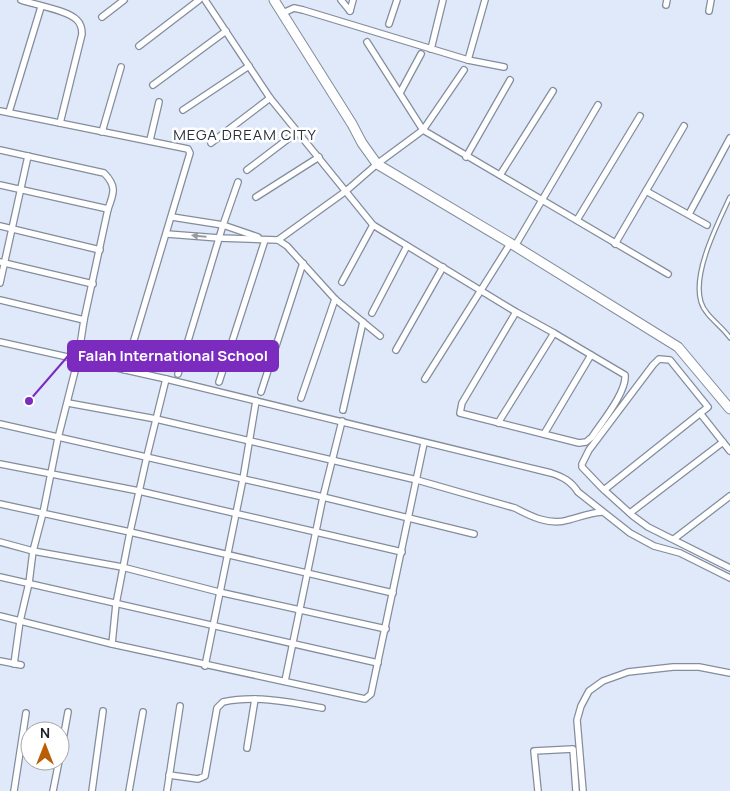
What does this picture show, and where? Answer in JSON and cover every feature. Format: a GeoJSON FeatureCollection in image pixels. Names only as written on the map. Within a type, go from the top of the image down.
{"type":"FeatureCollection","features":[{"type":"Feature","properties":{"kind":"main road"},"geometry":{"type":"LineString","coordinates":[[274,0],[362,143],[378,164],[678,347],[730,410]]}},
{"type":"Feature","properties":{"kind":"street"},"geometry":{"type":"LineString","coordinates":[[20,0],[69,14],[82,27],[82,34],[60,123]]}},
{"type":"Feature","properties":{"kind":"street"},"geometry":{"type":"LineString","coordinates":[[102,17],[124,0]]}},
{"type":"Feature","properties":{"kind":"street"},"geometry":{"type":"LineString","coordinates":[[139,46],[199,0]]}},
{"type":"Feature","properties":{"kind":"street"},"geometry":{"type":"LineString","coordinates":[[205,0],[270,98],[373,225],[516,312],[626,375],[622,392],[592,438],[586,442],[579,443],[462,414],[459,411],[516,312]]}},
{"type":"Feature","properties":{"kind":"street"},"geometry":{"type":"LineString","coordinates":[[342,0],[350,11],[353,0]]}},
{"type":"Feature","properties":{"kind":"street"},"geometry":{"type":"LineString","coordinates":[[389,24],[396,0]]}},
{"type":"Feature","properties":{"kind":"street"},"geometry":{"type":"LineString","coordinates":[[431,49],[443,0]]}},
{"type":"Feature","properties":{"kind":"street"},"geometry":{"type":"LineString","coordinates":[[468,60],[485,0]]}},
{"type":"Feature","properties":{"kind":"street"},"geometry":{"type":"LineString","coordinates":[[709,11],[712,0]]}},
{"type":"Feature","properties":{"kind":"street"},"geometry":{"type":"LineString","coordinates":[[9,112],[41,6]]}},
{"type":"Feature","properties":{"kind":"street"},"geometry":{"type":"LineString","coordinates":[[283,13],[294,8],[303,10],[468,60],[504,67]]}},
{"type":"Feature","properties":{"kind":"street"},"geometry":{"type":"LineString","coordinates":[[153,85],[226,31]]}},
{"type":"Feature","properties":{"kind":"street"},"geometry":{"type":"LineString","coordinates":[[367,42],[423,130],[668,274]]}},
{"type":"Feature","properties":{"kind":"street"},"geometry":{"type":"LineString","coordinates":[[400,93],[421,54]]}},
{"type":"Feature","properties":{"kind":"street"},"geometry":{"type":"LineString","coordinates":[[183,110],[249,66]]}},
{"type":"Feature","properties":{"kind":"street"},"geometry":{"type":"LineString","coordinates":[[102,132],[121,67]]}},
{"type":"Feature","properties":{"kind":"street"},"geometry":{"type":"LineString","coordinates":[[278,240],[346,192],[378,164],[423,130],[464,70]]}},
{"type":"Feature","properties":{"kind":"street"},"geometry":{"type":"LineString","coordinates":[[466,156],[510,80]]}},
{"type":"Feature","properties":{"kind":"street"},"geometry":{"type":"LineString","coordinates":[[500,175],[553,91]]}},
{"type":"Feature","properties":{"kind":"street"},"geometry":{"type":"LineString","coordinates":[[211,143],[270,98]]}},
{"type":"Feature","properties":{"kind":"street"},"geometry":{"type":"LineString","coordinates":[[150,140],[160,102]]}},
{"type":"Feature","properties":{"kind":"street"},"geometry":{"type":"LineString","coordinates":[[425,379],[543,200],[598,105]]}},
{"type":"Feature","properties":{"kind":"street"},"geometry":{"type":"LineString","coordinates":[[0,111],[185,147],[190,151],[167,234],[125,370]]}},
{"type":"Feature","properties":{"kind":"street"},"geometry":{"type":"LineString","coordinates":[[577,220],[640,116]]}},
{"type":"Feature","properties":{"kind":"street"},"geometry":{"type":"LineString","coordinates":[[615,244],[684,126]]}},
{"type":"Feature","properties":{"kind":"street"},"geometry":{"type":"LineString","coordinates":[[247,170],[297,132]]}},
{"type":"Feature","properties":{"kind":"street"},"geometry":{"type":"LineString","coordinates":[[689,214],[730,138]]}},
{"type":"Feature","properties":{"kind":"street"},"geometry":{"type":"LineString","coordinates":[[0,150],[104,173],[113,184],[114,192],[108,209],[84,320],[78,359],[58,438],[44,513],[33,551],[14,664]]}},
{"type":"Feature","properties":{"kind":"street"},"geometry":{"type":"LineString","coordinates":[[0,283],[2,263],[28,156]]}},
{"type":"Feature","properties":{"kind":"street"},"geometry":{"type":"LineString","coordinates":[[256,197],[318,157]]}},
{"type":"Feature","properties":{"kind":"street"},"geometry":{"type":"LineString","coordinates":[[178,374],[238,182]]}},
{"type":"Feature","properties":{"kind":"street"},"geometry":{"type":"LineString","coordinates":[[0,186],[108,209]]}},
{"type":"Feature","properties":{"kind":"street"},"geometry":{"type":"LineString","coordinates":[[646,190],[707,225]]}},
{"type":"Feature","properties":{"kind":"street"},"geometry":{"type":"LineString","coordinates":[[172,217],[223,225],[265,240]]}},
{"type":"Feature","properties":{"kind":"street"},"geometry":{"type":"LineString","coordinates":[[342,282],[373,225]]}},
{"type":"Feature","properties":{"kind":"street"},"geometry":{"type":"LineString","coordinates":[[0,226],[100,250]]}},
{"type":"Feature","properties":{"kind":"street"},"geometry":{"type":"LineString","coordinates":[[167,234],[278,240],[287,246],[335,299],[380,336]]}},
{"type":"Feature","properties":{"kind":"street"},"geometry":{"type":"LineString","coordinates":[[220,382],[265,240]]}},
{"type":"Feature","properties":{"kind":"street"},"geometry":{"type":"LineString","coordinates":[[372,313],[407,246]]}},
{"type":"Feature","properties":{"kind":"street"},"geometry":{"type":"LineString","coordinates":[[2,263],[92,284]]}},
{"type":"Feature","properties":{"kind":"street"},"geometry":{"type":"LineString","coordinates":[[262,392],[303,263]]}},
{"type":"Feature","properties":{"kind":"street"},"geometry":{"type":"LineString","coordinates":[[396,350],[443,267]]}},
{"type":"Feature","properties":{"kind":"street"},"geometry":{"type":"LineString","coordinates":[[301,398],[335,299]]}},
{"type":"Feature","properties":{"kind":"street"},"geometry":{"type":"LineString","coordinates":[[0,300],[84,320]]}},
{"type":"Feature","properties":{"kind":"street"},"geometry":{"type":"LineString","coordinates":[[343,410],[363,322]]}},
{"type":"Feature","properties":{"kind":"street"},"geometry":{"type":"LineString","coordinates":[[498,423],[554,333]]}},
{"type":"Feature","properties":{"kind":"street"},"geometry":{"type":"LineString","coordinates":[[0,342],[166,379],[342,421],[424,443],[538,469],[564,478],[574,484],[578,492],[602,512],[644,541],[654,546],[680,553],[730,578]]}},
{"type":"Feature","properties":{"kind":"street"},"geometry":{"type":"LineString","coordinates":[[544,434],[591,355]]}},
{"type":"Feature","properties":{"kind":"street"},"geometry":{"type":"LineString","coordinates":[[604,490],[708,407],[670,360],[663,358],[656,361],[626,398],[584,458],[582,464],[584,470],[604,490],[648,526],[730,568]]}},
{"type":"Feature","properties":{"kind":"street"},"geometry":{"type":"LineString","coordinates":[[112,644],[122,567],[146,456],[166,379]]}},
{"type":"Feature","properties":{"kind":"street"},"geometry":{"type":"LineString","coordinates":[[204,666],[234,514],[243,479],[256,401]]}},
{"type":"Feature","properties":{"kind":"street"},"geometry":{"type":"LineString","coordinates":[[68,403],[156,419],[417,480],[515,508],[528,515],[548,521],[567,521],[587,513],[602,512]]}},
{"type":"Feature","properties":{"kind":"street"},"geometry":{"type":"LineString","coordinates":[[700,413],[730,451]]}},
{"type":"Feature","properties":{"kind":"street"},"geometry":{"type":"LineString","coordinates":[[285,681],[323,497],[342,421]]}},
{"type":"Feature","properties":{"kind":"street"},"geometry":{"type":"LineString","coordinates":[[0,424],[323,497],[474,534]]}},
{"type":"Feature","properties":{"kind":"street"},"geometry":{"type":"LineString","coordinates":[[630,513],[723,442]]}},
{"type":"Feature","properties":{"kind":"street"},"geometry":{"type":"LineString","coordinates":[[0,616],[204,666],[285,681],[365,699],[371,694],[386,629],[424,443]]}},
{"type":"Feature","properties":{"kind":"street"},"geometry":{"type":"LineString","coordinates":[[0,464],[139,491],[402,552]]}},
{"type":"Feature","properties":{"kind":"street"},"geometry":{"type":"LineString","coordinates":[[674,540],[730,496]]}},
{"type":"Feature","properties":{"kind":"street"},"geometry":{"type":"LineString","coordinates":[[0,504],[393,593]]}},
{"type":"Feature","properties":{"kind":"street"},"geometry":{"type":"LineString","coordinates":[[0,542],[33,551],[122,567],[218,592],[386,629]]}},
{"type":"Feature","properties":{"kind":"street"},"geometry":{"type":"LineString","coordinates":[[0,577],[378,663]]}},
{"type":"Feature","properties":{"kind":"street"},"geometry":{"type":"LineString","coordinates":[[0,661],[21,665]]}},
{"type":"Feature","properties":{"kind":"street"},"geometry":{"type":"LineString","coordinates":[[583,791],[577,720],[581,706],[589,691],[603,681],[628,672],[673,667],[699,667],[730,674]]}},
{"type":"Feature","properties":{"kind":"street"},"geometry":{"type":"LineString","coordinates":[[247,748],[255,699]]}},
{"type":"Feature","properties":{"kind":"street"},"geometry":{"type":"LineString","coordinates":[[169,775],[198,779],[205,776],[219,704],[255,699],[322,708]]}},
{"type":"Feature","properties":{"kind":"street"},"geometry":{"type":"LineString","coordinates":[[167,791],[180,706]]}},
{"type":"Feature","properties":{"kind":"street"},"geometry":{"type":"LineString","coordinates":[[92,791],[103,711]]}},
{"type":"Feature","properties":{"kind":"street"},"geometry":{"type":"LineString","coordinates":[[66,721],[68,712]]}},
{"type":"Feature","properties":{"kind":"street"},"geometry":{"type":"LineString","coordinates":[[129,791],[143,712]]}},
{"type":"Feature","properties":{"kind":"street"},"geometry":{"type":"LineString","coordinates":[[14,791],[26,713]]}},
{"type":"Feature","properties":{"kind":"street"},"geometry":{"type":"LineString","coordinates":[[538,791],[534,750],[573,749],[576,791]]}},
{"type":"Feature","properties":{"kind":"street"},"geometry":{"type":"LineString","coordinates":[[53,791],[57,771]]}},
{"type":"Feature","properties":{"kind":"lane"},"geometry":{"type":"LineString","coordinates":[[730,197],[706,252],[699,290],[701,302],[706,311],[730,338]]}},
{"type":"Feature","properties":{"kind":"place","name":"Falah International School"},"geometry":{"type":"Point","coordinates":[29,401]}},
{"type":"Feature","properties":{"kind":"district","name":"MEGA DREAM CITY"},"geometry":{"type":"Point","coordinates":[245,134]}}]}
